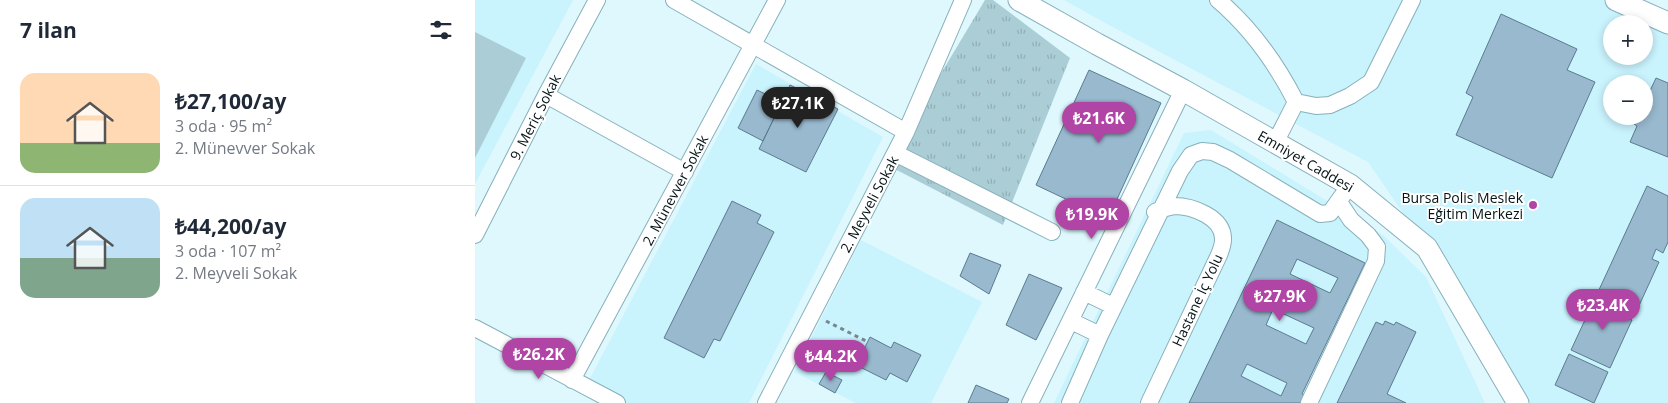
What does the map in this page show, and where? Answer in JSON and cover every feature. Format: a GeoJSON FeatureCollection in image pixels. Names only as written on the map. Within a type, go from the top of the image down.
{"type":"FeatureCollection","features":[{"type":"Feature","properties":{"kind":"main road","name":"Emniyet Caddesi"},"geometry":{"type":"LineString","coordinates":[[1019,0],[1275,143],[1344,194],[1427,248],[1518,403]]}},
{"type":"Feature","properties":{"kind":"main road"},"geometry":{"type":"LineString","coordinates":[[1616,0],[1668,23]]}},
{"type":"Feature","properties":{"kind":"street","name":"9. Meriç Sokak"},"geometry":{"type":"LineString","coordinates":[[475,235],[597,0]]}},
{"type":"Feature","properties":{"kind":"street"},"geometry":{"type":"LineString","coordinates":[[674,0],[906,132]]}},
{"type":"Feature","properties":{"kind":"street","name":"2. Münevver Sokak"},"geometry":{"type":"LineString","coordinates":[[572,380],[777,0]]}},
{"type":"Feature","properties":{"kind":"street","name":"2. Meyveli Sokak"},"geometry":{"type":"LineString","coordinates":[[766,403],[906,132],[963,0]]}},
{"type":"Feature","properties":{"kind":"street"},"geometry":{"type":"LineString","coordinates":[[1218,0],[1253,35],[1275,66],[1296,102],[1315,106],[1330,104],[1350,96],[1371,82],[1412,0]]}},
{"type":"Feature","properties":{"kind":"street"},"geometry":{"type":"LineString","coordinates":[[1030,403],[1183,90]]}},
{"type":"Feature","properties":{"kind":"street"},"geometry":{"type":"LineString","coordinates":[[546,95],[685,172]]}},
{"type":"Feature","properties":{"kind":"street"},"geometry":{"type":"LineString","coordinates":[[1275,143],[1296,102]]}},
{"type":"Feature","properties":{"kind":"street"},"geometry":{"type":"LineString","coordinates":[[1060,403],[1155,211],[1191,155],[1202,151],[1213,152],[1230,160],[1321,214],[1330,213],[1344,194]]}},
{"type":"Feature","properties":{"kind":"street"},"geometry":{"type":"LineString","coordinates":[[895,153],[1052,232]]}},
{"type":"Feature","properties":{"kind":"street"},"geometry":{"type":"LineString","coordinates":[[1309,403],[1376,261],[1377,247],[1368,235],[1351,220],[1344,194]]}},
{"type":"Feature","properties":{"kind":"street","name":"Hastane İç Yolu"},"geometry":{"type":"LineString","coordinates":[[1149,403],[1219,255],[1223,239],[1219,224],[1207,215],[1173,206],[1155,211]]}},
{"type":"Feature","properties":{"kind":"street"},"geometry":{"type":"LineString","coordinates":[[1084,292],[1109,304]]}},
{"type":"Feature","properties":{"kind":"street"},"geometry":{"type":"LineString","coordinates":[[1071,320],[1096,333]]}},
{"type":"Feature","properties":{"kind":"street"},"geometry":{"type":"LineString","coordinates":[[475,328],[617,403]]}},
{"type":"Feature","properties":{"kind":"street"},"geometry":{"type":"LineString","coordinates":[[1070,403],[1096,333]]}},
{"type":"Feature","properties":{"kind":"path"},"geometry":{"type":"LineString","coordinates":[[812,314],[868,342]]}},
{"type":"Feature","properties":{"kind":"shaded area"},"geometry":{"type":"Polygon","coordinates":[[[475,0],[573,0],[475,184],[475,0]]]}},
{"type":"Feature","properties":{"kind":"shaded area","name":"Bursa Polis Meslek Eğitim Merkezi"},"geometry":{"type":"Polygon","coordinates":[[[1064,0],[1616,0],[1650,15],[1603,15],[1603,65],[1653,65],[1653,16],[1668,23],[1668,403],[1518,403],[1427,248],[1368,162],[1064,0]]]}},
{"type":"Feature","properties":{"kind":"shaded area"},"geometry":{"type":"Polygon","coordinates":[[[756,64],[883,137],[749,403],[627,403],[587,384],[756,64]]]}},
{"type":"Feature","properties":{"kind":"shaded area"},"geometry":{"type":"Polygon","coordinates":[[[1211,130],[1383,235],[1426,277],[1485,403],[1054,403],[1184,133],[1211,130]]]}},
{"type":"Feature","properties":{"kind":"shaded area"},"geometry":{"type":"Polygon","coordinates":[[[861,240],[982,302],[931,403],[856,403],[794,372],[861,240]]]}},
{"type":"Feature","properties":{"kind":"green space"},"geometry":{"type":"Polygon","coordinates":[[[985,0],[993,0],[1070,58],[1003,225],[889,166],[906,132],[985,0]]]}},
{"type":"Feature","properties":{"kind":"green space"},"geometry":{"type":"Polygon","coordinates":[[[475,32],[526,58],[475,158],[475,32]]]}},
{"type":"Feature","properties":{"kind":"building"},"geometry":{"type":"Polygon","coordinates":[[[1501,14],[1577,49],[1567,70],[1595,82],[1552,178],[1456,135],[1473,97],[1466,93],[1501,14]]]}},
{"type":"Feature","properties":{"kind":"building"},"geometry":{"type":"Polygon","coordinates":[[[1089,70],[1161,103],[1108,219],[1036,185],[1089,70]]]}},
{"type":"Feature","properties":{"kind":"building"},"geometry":{"type":"Polygon","coordinates":[[[1656,78],[1668,83],[1668,157],[1630,142],[1637,126],[1636,125],[1653,125],[1653,84],[1656,78]]]}},
{"type":"Feature","properties":{"kind":"building"},"geometry":{"type":"Polygon","coordinates":[[[790,85],[838,109],[806,172],[759,149],[790,85]]]}},
{"type":"Feature","properties":{"kind":"building"},"geometry":{"type":"Polygon","coordinates":[[[757,90],[782,102],[763,141],[738,128],[757,90]]]}},
{"type":"Feature","properties":{"kind":"building"},"geometry":{"type":"Polygon","coordinates":[[[1647,186],[1668,196],[1668,242],[1663,253],[1656,249],[1652,259],[1659,262],[1637,310],[1598,292],[1647,186]]]}},
{"type":"Feature","properties":{"kind":"building"},"geometry":{"type":"Polygon","coordinates":[[[732,201],[761,215],[757,223],[774,232],[720,341],[714,339],[704,358],[664,338],[732,201]]]}},
{"type":"Feature","properties":{"kind":"building"},"geometry":{"type":"Polygon","coordinates":[[[1277,220],[1365,263],[1302,394],[1305,395],[1301,403],[1189,403],[1277,220]],[[1297,259],[1290,274],[1330,293],[1338,278],[1297,259]],[[1273,309],[1266,325],[1306,344],[1314,328],[1273,309]],[[1247,364],[1241,376],[1281,396],[1287,383],[1247,364]]]}},
{"type":"Feature","properties":{"kind":"building"},"geometry":{"type":"Polygon","coordinates":[[[970,253],[1001,265],[989,294],[960,276],[970,253]]]}},
{"type":"Feature","properties":{"kind":"building"},"geometry":{"type":"Polygon","coordinates":[[[1029,274],[1062,288],[1036,340],[1006,325],[1029,274]]]}},
{"type":"Feature","properties":{"kind":"building"},"geometry":{"type":"Polygon","coordinates":[[[1598,292],[1630,307],[1625,317],[1632,320],[1610,368],[1571,350],[1598,292]]]}},
{"type":"Feature","properties":{"kind":"building"},"geometry":{"type":"Polygon","coordinates":[[[1385,321],[1394,325],[1396,322],[1416,332],[1387,394],[1406,403],[1337,403],[1376,322],[1383,325],[1385,321]]]}},
{"type":"Feature","properties":{"kind":"building"},"geometry":{"type":"Polygon","coordinates":[[[870,337],[891,348],[894,342],[921,355],[907,382],[890,373],[886,380],[856,365],[870,337]]]}},
{"type":"Feature","properties":{"kind":"building"},"geometry":{"type":"Polygon","coordinates":[[[1569,354],[1608,372],[1594,403],[1555,385],[1569,354]]]}},
{"type":"Feature","properties":{"kind":"building"},"geometry":{"type":"Polygon","coordinates":[[[826,372],[842,380],[835,393],[819,384],[826,372]]]}},
{"type":"Feature","properties":{"kind":"building"},"geometry":{"type":"Polygon","coordinates":[[[976,385],[1009,399],[1007,403],[968,403],[976,385]]]}},
{"type":"Feature","properties":{"kind":"place","name":"Bursa Polis Meslek Eğitim Merkezi"},"geometry":{"type":"Point","coordinates":[1533,205]}}]}
